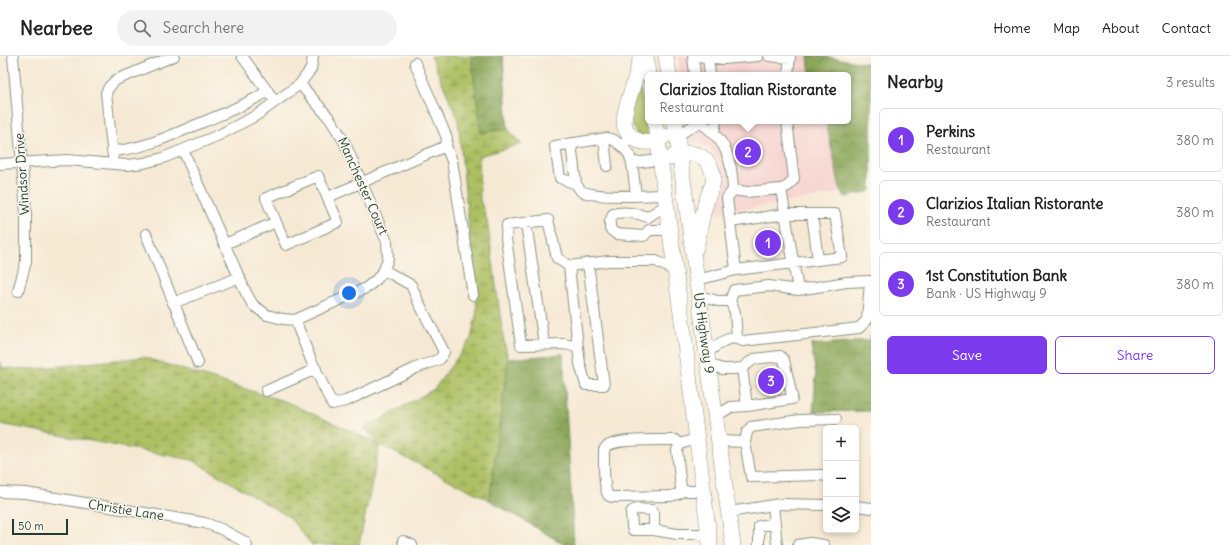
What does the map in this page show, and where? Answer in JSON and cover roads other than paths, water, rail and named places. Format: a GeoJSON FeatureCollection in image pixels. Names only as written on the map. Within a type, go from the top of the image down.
{"type":"FeatureCollection","features":[{"type":"Feature","properties":{"kind":"highway"},"geometry":{"type":"LineString","coordinates":[[641,56],[624,114],[627,141],[657,141],[666,134],[672,124]]}},
{"type":"Feature","properties":{"kind":"highway"},"geometry":{"type":"LineString","coordinates":[[646,56],[648,72]]}},
{"type":"Feature","properties":{"kind":"highway"},"geometry":{"type":"LineString","coordinates":[[666,56],[669,72]]}},
{"type":"Feature","properties":{"kind":"highway","name":"US Highway 9"},"geometry":{"type":"LineString","coordinates":[[654,124],[675,271],[709,539]]}},
{"type":"Feature","properties":{"kind":"highway","name":"US Highway 9"},"geometry":{"type":"LineString","coordinates":[[675,124],[678,136],[679,153],[733,545]]}},
{"type":"Feature","properties":{"kind":"highway"},"geometry":{"type":"LineString","coordinates":[[662,176],[665,166],[670,159],[679,153],[691,153],[698,155],[709,163],[713,174],[713,182],[705,205],[694,259]]}},
{"type":"Feature","properties":{"kind":"street","name":"Windsor Drive"},"geometry":{"type":"LineString","coordinates":[[13,56],[26,213],[26,262],[18,291]]}},
{"type":"Feature","properties":{"kind":"street"},"geometry":{"type":"LineString","coordinates":[[113,164],[106,93],[108,87],[116,80],[174,56]]}},
{"type":"Feature","properties":{"kind":"street"},"geometry":{"type":"LineString","coordinates":[[242,56],[276,102]]}},
{"type":"Feature","properties":{"kind":"street"},"geometry":{"type":"LineString","coordinates":[[0,164],[67,160],[127,165],[144,163],[163,158],[234,128],[257,115],[300,84],[311,69],[313,56]]}},
{"type":"Feature","properties":{"kind":"street"},"geometry":{"type":"LineString","coordinates":[[692,56],[695,72]]}},
{"type":"Feature","properties":{"kind":"street"},"geometry":{"type":"LineString","coordinates":[[697,56],[723,59],[758,56]]}},
{"type":"Feature","properties":{"kind":"street"},"geometry":{"type":"LineString","coordinates":[[769,56],[790,57],[788,72]]}},
{"type":"Feature","properties":{"kind":"street"},"geometry":{"type":"LineString","coordinates":[[708,57],[710,72]]}},
{"type":"Feature","properties":{"kind":"street"},"geometry":{"type":"LineString","coordinates":[[415,63],[447,138],[446,146],[452,161],[473,295]]}},
{"type":"Feature","properties":{"kind":"street","name":"Manchester Court"},"geometry":{"type":"LineString","coordinates":[[300,84],[336,127],[344,141],[387,242],[388,258],[384,270]]}},
{"type":"Feature","properties":{"kind":"street"},"geometry":{"type":"LineString","coordinates":[[112,150],[127,150],[150,144],[244,105],[268,91]]}},
{"type":"Feature","properties":{"kind":"street"},"geometry":{"type":"LineString","coordinates":[[678,136],[697,124]]}},
{"type":"Feature","properties":{"kind":"street"},"geometry":{"type":"LineString","coordinates":[[703,124],[714,133],[724,145],[733,175],[733,190],[728,198],[736,270]]}},
{"type":"Feature","properties":{"kind":"street"},"geometry":{"type":"LineString","coordinates":[[714,133],[716,124]]}},
{"type":"Feature","properties":{"kind":"street"},"geometry":{"type":"LineString","coordinates":[[733,190],[747,192],[781,189],[788,186],[794,179],[787,124]]}},
{"type":"Feature","properties":{"kind":"street"},"geometry":{"type":"LineString","coordinates":[[604,139],[607,166]]}},
{"type":"Feature","properties":{"kind":"street"},"geometry":{"type":"LineString","coordinates":[[636,195],[632,163],[627,141],[604,139],[556,146],[560,178],[577,186],[581,191],[588,194],[636,195],[665,200]]}},
{"type":"Feature","properties":{"kind":"street"},"geometry":{"type":"LineString","coordinates":[[571,143],[577,186]]}},
{"type":"Feature","properties":{"kind":"street"},"geometry":{"type":"LineString","coordinates":[[328,197],[446,146]]}},
{"type":"Feature","properties":{"kind":"street"},"geometry":{"type":"LineString","coordinates":[[183,150],[249,299],[259,310],[275,318],[295,320],[366,288],[377,279],[384,270],[411,285],[444,352],[440,359],[416,368],[346,401],[332,404],[295,320]]}},
{"type":"Feature","properties":{"kind":"street"},"geometry":{"type":"LineString","coordinates":[[632,163],[660,160]]}},
{"type":"Feature","properties":{"kind":"street"},"geometry":{"type":"LineString","coordinates":[[318,176],[338,222],[286,245],[276,222],[266,198],[318,176]]}},
{"type":"Feature","properties":{"kind":"street"},"geometry":{"type":"LineString","coordinates":[[781,189],[798,290]]}},
{"type":"Feature","properties":{"kind":"street"},"geometry":{"type":"LineString","coordinates":[[648,217],[641,214],[618,212],[613,214],[610,222],[610,230],[616,234],[644,236],[648,230],[648,217],[665,200]]}},
{"type":"Feature","properties":{"kind":"street"},"geometry":{"type":"LineString","coordinates":[[697,280],[736,270],[842,257],[835,214],[786,214],[730,222]]}},
{"type":"Feature","properties":{"kind":"street"},"geometry":{"type":"LineString","coordinates":[[812,214],[818,260]]}},
{"type":"Feature","properties":{"kind":"street"},"geometry":{"type":"LineString","coordinates":[[578,347],[564,344],[521,345],[506,238],[507,225],[548,220],[557,258],[569,266],[609,261],[656,261],[675,271]]}},
{"type":"Feature","properties":{"kind":"street"},"geometry":{"type":"LineString","coordinates":[[225,244],[276,222]]}},
{"type":"Feature","properties":{"kind":"street"},"geometry":{"type":"LineString","coordinates":[[526,223],[544,344]]}},
{"type":"Feature","properties":{"kind":"street"},"geometry":{"type":"LineString","coordinates":[[648,230],[669,230]]}},
{"type":"Feature","properties":{"kind":"street"},"geometry":{"type":"LineString","coordinates":[[146,234],[198,363]]}},
{"type":"Feature","properties":{"kind":"street"},"geometry":{"type":"LineString","coordinates":[[656,261],[672,251]]}},
{"type":"Feature","properties":{"kind":"street"},"geometry":{"type":"LineString","coordinates":[[569,266],[580,364],[586,385],[604,385],[588,264]]}},
{"type":"Feature","properties":{"kind":"street"},"geometry":{"type":"LineString","coordinates":[[173,303],[240,277]]}},
{"type":"Feature","properties":{"kind":"street"},"geometry":{"type":"LineString","coordinates":[[716,416],[731,407],[792,399],[784,360],[780,356],[754,359],[742,368],[732,369],[722,369],[707,358],[729,338],[737,338],[744,341],[859,328],[867,320],[870,281],[847,282],[798,290],[768,286],[734,290],[730,301],[735,312],[737,338]]}},
{"type":"Feature","properties":{"kind":"street"},"geometry":{"type":"LineString","coordinates":[[699,296],[718,301],[730,301]]}},
{"type":"Feature","properties":{"kind":"street"},"geometry":{"type":"LineString","coordinates":[[742,368],[743,406]]}},
{"type":"Feature","properties":{"kind":"street"},"geometry":{"type":"LineString","coordinates":[[266,391],[316,369]]}},
{"type":"Feature","properties":{"kind":"street"},"geometry":{"type":"LineString","coordinates":[[823,475],[751,477],[745,442],[747,432],[751,427],[800,420],[836,419]]}},
{"type":"Feature","properties":{"kind":"street"},"geometry":{"type":"LineString","coordinates":[[683,491],[681,489],[677,450],[680,444],[696,439]]}},
{"type":"Feature","properties":{"kind":"street"},"geometry":{"type":"LineString","coordinates":[[680,444],[675,440],[619,442],[609,444],[604,450],[606,487],[608,495],[611,497],[671,496],[683,491],[703,491]]}},
{"type":"Feature","properties":{"kind":"street"},"geometry":{"type":"LineString","coordinates":[[719,441],[745,442]]}},
{"type":"Feature","properties":{"kind":"street","name":"Christie Lane"},"geometry":{"type":"LineString","coordinates":[[0,492],[26,493],[205,523],[221,529],[245,542],[247,545]]}},
{"type":"Feature","properties":{"kind":"street"},"geometry":{"type":"LineString","coordinates":[[773,505],[778,545]]}},
{"type":"Feature","properties":{"kind":"street"},"geometry":{"type":"LineString","coordinates":[[729,512],[773,505],[823,505]]}},
{"type":"Feature","properties":{"kind":"street"},"geometry":{"type":"LineString","coordinates":[[859,506],[871,508]]}},
{"type":"Feature","properties":{"kind":"street"},"geometry":{"type":"LineString","coordinates":[[759,545],[759,526],[775,523]]}},
{"type":"Feature","properties":{"kind":"street"},"geometry":{"type":"LineString","coordinates":[[654,530],[709,539]]}},
{"type":"Feature","properties":{"kind":"street"},"geometry":{"type":"LineString","coordinates":[[798,545],[810,543],[824,545]]}},
{"type":"Feature","properties":{"kind":"place","name":"Clarizios Italian Ristorante"},"geometry":{"type":"Point","coordinates":[748,152]}},
{"type":"Feature","properties":{"kind":"place","name":"Perkins"},"geometry":{"type":"Point","coordinates":[768,243]}},
{"type":"Feature","properties":{"kind":"place","name":"1st Constitution Bank"},"geometry":{"type":"Point","coordinates":[771,381]}}]}
